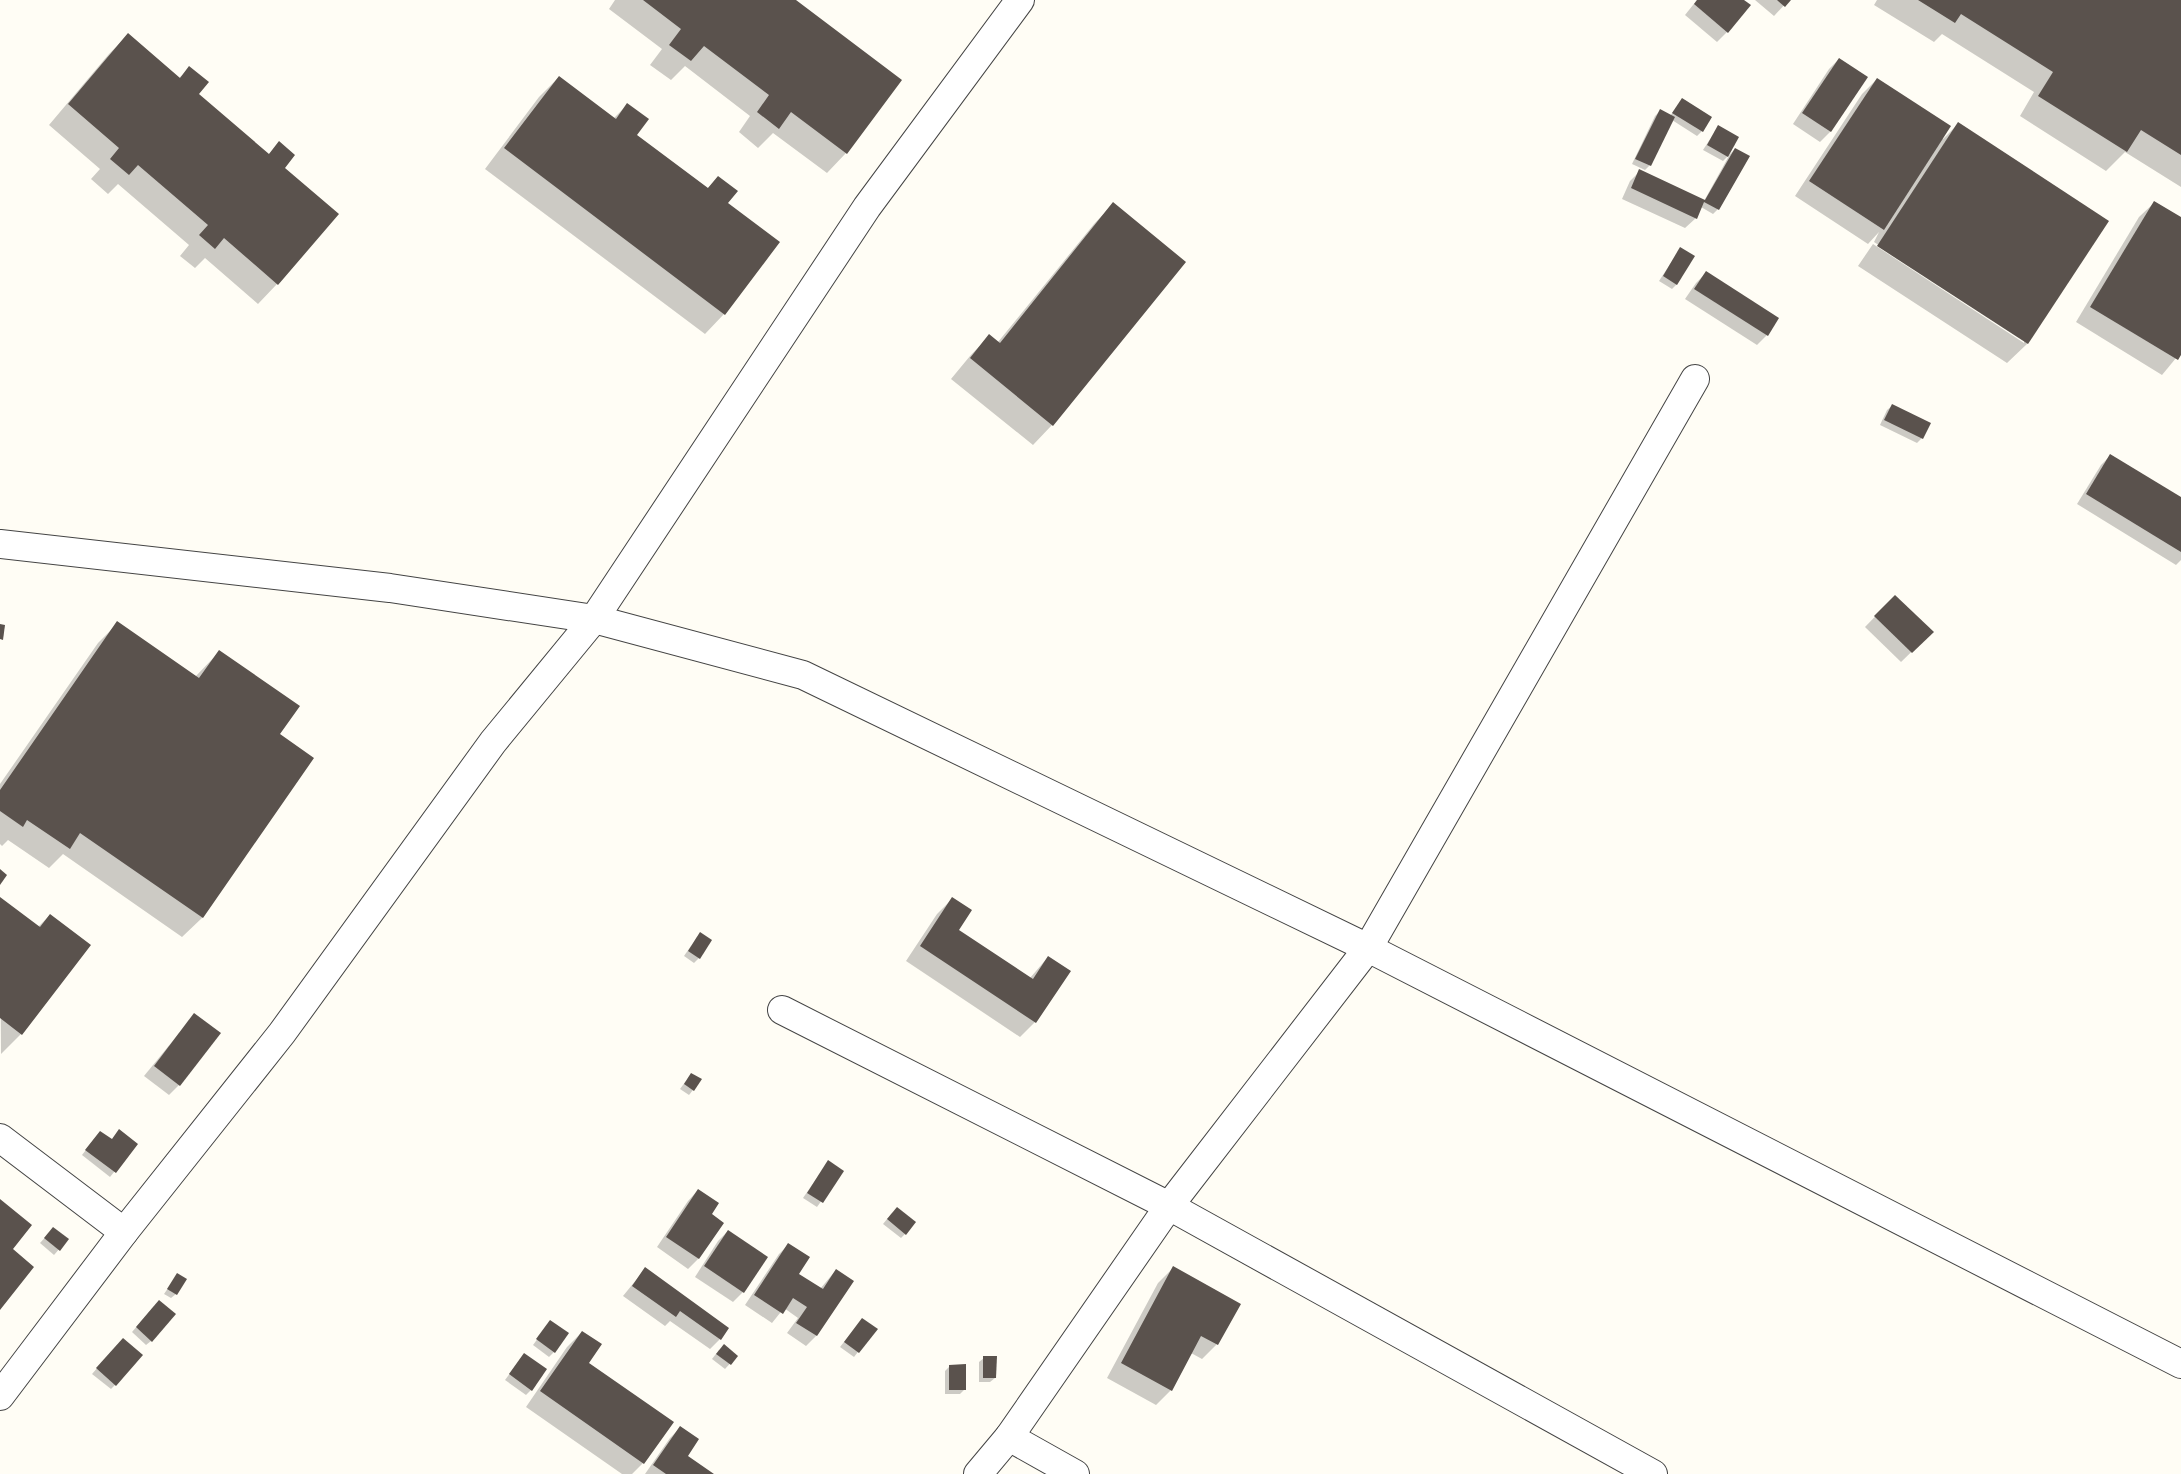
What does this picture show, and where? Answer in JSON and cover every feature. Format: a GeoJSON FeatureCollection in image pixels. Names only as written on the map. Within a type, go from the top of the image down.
{"type":"FeatureCollection","features":[{"type":"Feature","properties":{"kind":"street"},"geometry":{"type":"LineString","coordinates":[[0,1396],[124,1232],[282,1034],[493,742],[594,620],[867,207],[1020,0]]}},
{"type":"Feature","properties":{"kind":"street"},"geometry":{"type":"LineString","coordinates":[[978,1474],[1009,1437],[1169,1206],[1368,948],[1695,378]]}},
{"type":"Feature","properties":{"kind":"street"},"geometry":{"type":"LineString","coordinates":[[0,544],[390,588],[594,620],[803,674],[1368,948],[2181,1364]]}},
{"type":"Feature","properties":{"kind":"street"},"geometry":{"type":"LineString","coordinates":[[782,1010],[1169,1206],[1653,1474]]}},
{"type":"Feature","properties":{"kind":"street"},"geometry":{"type":"LineString","coordinates":[[0,1138],[124,1232]]}},
{"type":"Feature","properties":{"kind":"street"},"geometry":{"type":"LineString","coordinates":[[1009,1437],[1075,1474]]}},
{"type":"Feature","properties":{"kind":"building"},"geometry":{"type":"Polygon","coordinates":[[[643,0],[796,0],[902,80],[847,154],[791,112],[779,129],[757,112],[769,95],[704,46],[691,61],[669,45],[681,29],[643,0]]]}},
{"type":"Feature","properties":{"kind":"building"},"geometry":{"type":"Polygon","coordinates":[[[1697,0],[1744,0],[1751,5],[1728,33],[1694,4],[1697,0]]]}},
{"type":"Feature","properties":{"kind":"building"},"geometry":{"type":"Polygon","coordinates":[[[1777,0],[1791,0],[1785,7],[1777,0]]]}},
{"type":"Feature","properties":{"kind":"building"},"geometry":{"type":"Polygon","coordinates":[[[1918,0],[2181,0],[2181,155],[2141,130],[2127,152],[2038,96],[2053,72],[1961,14],[1955,23],[1918,0]]]}},
{"type":"Feature","properties":{"kind":"building"},"geometry":{"type":"Polygon","coordinates":[[[128,33],[180,78],[189,66],[209,82],[199,94],[269,154],[279,141],[295,155],[285,168],[339,214],[278,285],[224,238],[215,249],[199,235],[208,225],[138,165],[129,175],[110,159],[119,148],[68,104],[128,33]]]}},
{"type":"Feature","properties":{"kind":"building"},"geometry":{"type":"Polygon","coordinates":[[[1839,58],[1868,77],[1831,132],[1802,113],[1839,58]]]}},
{"type":"Feature","properties":{"kind":"building"},"geometry":{"type":"Polygon","coordinates":[[[559,76],[616,119],[627,103],[649,119],[637,135],[708,188],[718,176],[738,191],[728,203],[780,242],[725,315],[504,148],[559,76]]]}},
{"type":"Feature","properties":{"kind":"building"},"geometry":{"type":"Polygon","coordinates":[[[1877,78],[1951,126],[1884,230],[1809,181],[1877,78]]]}},
{"type":"Feature","properties":{"kind":"building"},"geometry":{"type":"Polygon","coordinates":[[[1682,98],[1712,117],[1703,132],[1672,113],[1682,98]]]}},
{"type":"Feature","properties":{"kind":"building"},"geometry":{"type":"Polygon","coordinates":[[[1660,109],[1675,117],[1651,166],[1635,159],[1660,109]]]}},
{"type":"Feature","properties":{"kind":"building"},"geometry":{"type":"Polygon","coordinates":[[[1958,122],[2109,221],[2028,344],[1877,246],[1958,122]]]}},
{"type":"Feature","properties":{"kind":"building"},"geometry":{"type":"Polygon","coordinates":[[[1718,125],[1739,137],[1728,157],[1707,145],[1718,125]]]}},
{"type":"Feature","properties":{"kind":"building"},"geometry":{"type":"Polygon","coordinates":[[[1735,148],[1750,156],[1719,210],[1704,202],[1697,219],[1631,188],[1639,169],[1705,200],[1735,148]]]}},
{"type":"Feature","properties":{"kind":"building"},"geometry":{"type":"Polygon","coordinates":[[[2154,201],[2181,217],[2181,355],[2178,360],[2090,307],[2154,201]]]}},
{"type":"Feature","properties":{"kind":"building"},"geometry":{"type":"Polygon","coordinates":[[[1113,202],[1186,262],[1053,426],[970,358],[989,334],[1000,343],[1113,202]]]}},
{"type":"Feature","properties":{"kind":"building"},"geometry":{"type":"Polygon","coordinates":[[[1680,247],[1695,256],[1677,285],[1663,276],[1680,247]]]}},
{"type":"Feature","properties":{"kind":"building"},"geometry":{"type":"Polygon","coordinates":[[[1706,271],[1779,318],[1768,336],[1694,289],[1706,271]]]}},
{"type":"Feature","properties":{"kind":"building"},"geometry":{"type":"Polygon","coordinates":[[[1892,404],[1931,423],[1923,439],[1884,420],[1892,404]]]}},
{"type":"Feature","properties":{"kind":"building"},"geometry":{"type":"Polygon","coordinates":[[[2110,454],[2181,497],[2181,552],[2086,494],[2110,454]]]}},
{"type":"Feature","properties":{"kind":"building"},"geometry":{"type":"Polygon","coordinates":[[[1895,595],[1934,632],[1912,653],[1874,616],[1895,595]]]}},
{"type":"Feature","properties":{"kind":"building"},"geometry":{"type":"Polygon","coordinates":[[[117,621],[199,678],[219,650],[300,706],[280,734],[314,758],[203,918],[80,833],[70,849],[27,820],[23,827],[0,811],[0,790],[117,621]]]}},
{"type":"Feature","properties":{"kind":"building"},"geometry":{"type":"Polygon","coordinates":[[[0,624],[5,625],[3,640],[0,639],[0,624]]]}},
{"type":"Feature","properties":{"kind":"building"},"geometry":{"type":"Polygon","coordinates":[[[0,869],[7,875],[0,885],[0,869]]]}},
{"type":"Feature","properties":{"kind":"building"},"geometry":{"type":"Polygon","coordinates":[[[0,897],[40,927],[50,914],[91,945],[22,1035],[0,1018],[0,897]]]}},
{"type":"Feature","properties":{"kind":"building"},"geometry":{"type":"Polygon","coordinates":[[[952,897],[972,910],[959,930],[1033,979],[1048,956],[1071,971],[1036,1023],[920,946],[952,897]]]}},
{"type":"Feature","properties":{"kind":"building"},"geometry":{"type":"Polygon","coordinates":[[[700,932],[712,940],[700,959],[688,951],[700,932]]]}},
{"type":"Feature","properties":{"kind":"building"},"geometry":{"type":"Polygon","coordinates":[[[194,1013],[221,1033],[180,1086],[154,1066],[194,1013]]]}},
{"type":"Feature","properties":{"kind":"building"},"geometry":{"type":"Polygon","coordinates":[[[691,1073],[702,1079],[694,1091],[684,1084],[691,1073]]]}},
{"type":"Feature","properties":{"kind":"building"},"geometry":{"type":"Polygon","coordinates":[[[119,1129],[138,1144],[116,1173],[85,1150],[100,1131],[112,1139],[119,1129]]]}},
{"type":"Feature","properties":{"kind":"building"},"geometry":{"type":"Polygon","coordinates":[[[828,1160],[844,1171],[823,1203],[807,1193],[828,1160]]]}},
{"type":"Feature","properties":{"kind":"building"},"geometry":{"type":"Polygon","coordinates":[[[698,1189],[719,1203],[712,1214],[724,1223],[699,1259],[666,1237],[698,1189]]]}},
{"type":"Feature","properties":{"kind":"building"},"geometry":{"type":"Polygon","coordinates":[[[0,1199],[32,1225],[13,1249],[34,1267],[0,1310],[0,1199]]]}},
{"type":"Feature","properties":{"kind":"building"},"geometry":{"type":"Polygon","coordinates":[[[897,1207],[916,1222],[906,1235],[887,1219],[897,1207]]]}},
{"type":"Feature","properties":{"kind":"building"},"geometry":{"type":"Polygon","coordinates":[[[53,1227],[69,1239],[60,1251],[44,1238],[53,1227]]]}},
{"type":"Feature","properties":{"kind":"building"},"geometry":{"type":"Polygon","coordinates":[[[728,1230],[768,1257],[744,1293],[704,1266],[728,1230]]]}},
{"type":"Feature","properties":{"kind":"building"},"geometry":{"type":"Polygon","coordinates":[[[788,1243],[810,1257],[799,1274],[823,1289],[836,1269],[854,1281],[817,1336],[796,1323],[807,1307],[793,1298],[783,1314],[754,1295],[788,1243]]]}},
{"type":"Feature","properties":{"kind":"building"},"geometry":{"type":"Polygon","coordinates":[[[1173,1266],[1241,1304],[1218,1345],[1201,1336],[1172,1391],[1121,1363],[1173,1266]]]}},
{"type":"Feature","properties":{"kind":"building"},"geometry":{"type":"Polygon","coordinates":[[[645,1267],[729,1328],[721,1340],[680,1311],[676,1317],[632,1286],[645,1267]]]}},
{"type":"Feature","properties":{"kind":"building"},"geometry":{"type":"Polygon","coordinates":[[[177,1273],[187,1279],[177,1295],[167,1289],[177,1273]]]}},
{"type":"Feature","properties":{"kind":"building"},"geometry":{"type":"Polygon","coordinates":[[[159,1300],[176,1314],[152,1342],[136,1327],[159,1300]]]}},
{"type":"Feature","properties":{"kind":"building"},"geometry":{"type":"Polygon","coordinates":[[[862,1318],[878,1329],[859,1353],[844,1342],[862,1318]]]}},
{"type":"Feature","properties":{"kind":"building"},"geometry":{"type":"Polygon","coordinates":[[[550,1320],[569,1333],[555,1353],[536,1339],[550,1320]]]}},
{"type":"Feature","properties":{"kind":"building"},"geometry":{"type":"Polygon","coordinates":[[[582,1331],[602,1344],[589,1363],[674,1422],[644,1464],[540,1391],[582,1331]]]}},
{"type":"Feature","properties":{"kind":"building"},"geometry":{"type":"Polygon","coordinates":[[[123,1338],[143,1355],[116,1386],[96,1368],[123,1338]]]}},
{"type":"Feature","properties":{"kind":"building"},"geometry":{"type":"Polygon","coordinates":[[[724,1344],[738,1356],[731,1365],[716,1354],[724,1344]]]}},
{"type":"Feature","properties":{"kind":"building"},"geometry":{"type":"Polygon","coordinates":[[[524,1353],[547,1369],[532,1391],[509,1374],[524,1353]]]}},
{"type":"Feature","properties":{"kind":"building"},"geometry":{"type":"Polygon","coordinates":[[[983,1356],[997,1356],[996,1378],[983,1378],[983,1356]]]}},
{"type":"Feature","properties":{"kind":"building"},"geometry":{"type":"Polygon","coordinates":[[[966,1364],[966,1390],[949,1390],[949,1365],[966,1364]]]}},
{"type":"Feature","properties":{"kind":"building"},"geometry":{"type":"Polygon","coordinates":[[[680,1426],[699,1439],[688,1456],[714,1474],[666,1474],[653,1465],[680,1426]]]}}]}
